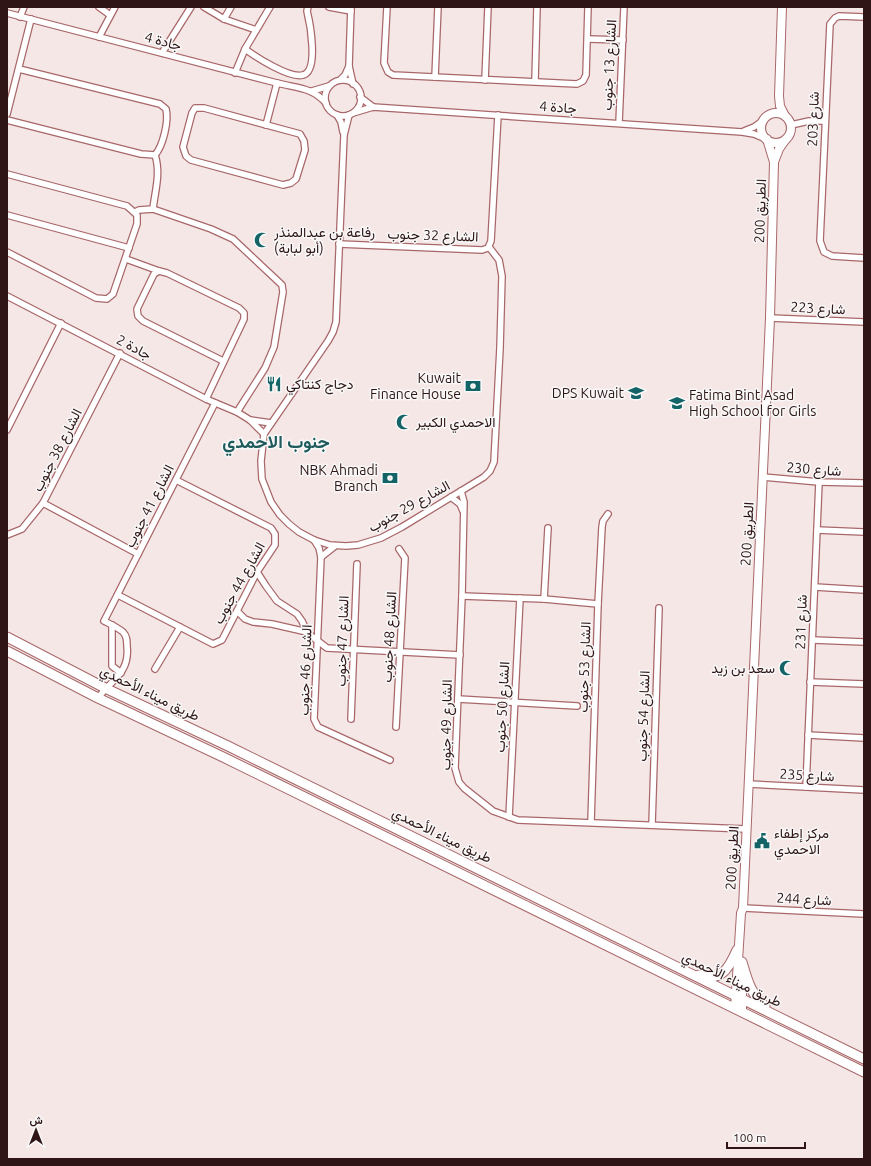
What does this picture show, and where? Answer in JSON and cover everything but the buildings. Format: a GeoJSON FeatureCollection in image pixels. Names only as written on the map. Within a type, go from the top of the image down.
{"type":"FeatureCollection","features":[{"type":"Feature","properties":{"kind":"main road"},"geometry":{"type":"LineString","coordinates":[[779,96],[761,129],[766,139],[776,143],[787,139],[791,132],[791,125],[780,106],[779,96],[782,7]]}},
{"type":"Feature","properties":{"kind":"main road"},"geometry":{"type":"LineString","coordinates":[[766,118],[778,113],[785,116]]}},
{"type":"Feature","properties":{"kind":"main road","name":"الطريق 200"},"geometry":{"type":"LineString","coordinates":[[766,139],[774,162]]}},
{"type":"Feature","properties":{"kind":"main road","name":"الطريق 200"},"geometry":{"type":"LineString","coordinates":[[738,1010],[745,916],[743,908],[746,829],[770,318],[774,162],[779,149],[787,139]]}},
{"type":"Feature","properties":{"kind":"main road","name":"طريق ميناء الأحمدي"},"geometry":{"type":"LineString","coordinates":[[7,637],[105,688],[256,760],[676,968],[864,1059]]}},
{"type":"Feature","properties":{"kind":"main road","name":"طريق ميناء الأحمدي"},"geometry":{"type":"LineString","coordinates":[[7,651],[98,698],[237,764],[864,1072]]}},
{"type":"Feature","properties":{"kind":"main road","name":"الطريق 200"},"geometry":{"type":"LineString","coordinates":[[739,998],[737,950],[743,908]]}},
{"type":"Feature","properties":{"kind":"main road"},"geometry":{"type":"LineString","coordinates":[[676,968],[702,976],[717,976],[726,972],[730,967],[737,950]]}},
{"type":"Feature","properties":{"kind":"main road"},"geometry":{"type":"LineString","coordinates":[[742,962],[753,994],[758,1000],[793,1024]]}},
{"type":"Feature","properties":{"kind":"street"},"geometry":{"type":"LineString","coordinates":[[20,17],[24,7]]}},
{"type":"Feature","properties":{"kind":"street"},"geometry":{"type":"LineString","coordinates":[[99,7],[110,15]]}},
{"type":"Feature","properties":{"kind":"street"},"geometry":{"type":"LineString","coordinates":[[99,37],[115,7]]}},
{"type":"Feature","properties":{"kind":"street"},"geometry":{"type":"LineString","coordinates":[[162,53],[191,7]]}},
{"type":"Feature","properties":{"kind":"street"},"geometry":{"type":"LineString","coordinates":[[204,7],[224,19],[256,30]]}},
{"type":"Feature","properties":{"kind":"street"},"geometry":{"type":"LineString","coordinates":[[224,19],[231,7]]}},
{"type":"Feature","properties":{"kind":"street"},"geometry":{"type":"LineString","coordinates":[[235,72],[245,49],[270,7]]}},
{"type":"Feature","properties":{"kind":"street"},"geometry":{"type":"LineString","coordinates":[[245,49],[266,63],[282,70],[299,76],[307,73],[310,71],[312,50],[307,11],[308,7]]}},
{"type":"Feature","properties":{"kind":"street"},"geometry":{"type":"LineString","coordinates":[[329,7],[351,9],[349,66],[353,84],[359,92],[360,103],[351,114],[342,116],[337,115],[328,108],[325,94],[330,85],[345,76],[349,66]]}},
{"type":"Feature","properties":{"kind":"street"},"geometry":{"type":"LineString","coordinates":[[387,7],[384,63],[388,72],[396,76],[577,84],[583,81],[586,75],[588,7]]}},
{"type":"Feature","properties":{"kind":"street"},"geometry":{"type":"LineString","coordinates":[[435,77],[438,7]]}},
{"type":"Feature","properties":{"kind":"street"},"geometry":{"type":"LineString","coordinates":[[486,80],[488,7]]}},
{"type":"Feature","properties":{"kind":"street"},"geometry":{"type":"LineString","coordinates":[[535,82],[538,7]]}},
{"type":"Feature","properties":{"kind":"street","name":"الشارع 13 جنوب"},"geometry":{"type":"LineString","coordinates":[[619,123],[624,7]]}},
{"type":"Feature","properties":{"kind":"street","name":"جادة 4"},"geometry":{"type":"LineString","coordinates":[[7,13],[277,84],[312,91],[320,96],[326,103]]}},
{"type":"Feature","properties":{"kind":"street","name":"شارع 203"},"geometry":{"type":"LineString","coordinates":[[864,17],[839,16],[830,24],[820,241],[824,252],[832,256],[864,258]]}},
{"type":"Feature","properties":{"kind":"street"},"geometry":{"type":"LineString","coordinates":[[7,114],[31,19]]}},
{"type":"Feature","properties":{"kind":"street"},"geometry":{"type":"LineString","coordinates":[[588,39],[623,40]]}},
{"type":"Feature","properties":{"kind":"street"},"geometry":{"type":"LineString","coordinates":[[19,69],[160,104],[166,109],[168,117],[160,149],[155,155]]}},
{"type":"Feature","properties":{"kind":"street"},"geometry":{"type":"LineString","coordinates":[[340,80],[345,80],[353,84]]}},
{"type":"Feature","properties":{"kind":"street"},"geometry":{"type":"LineString","coordinates":[[266,125],[277,84]]}},
{"type":"Feature","properties":{"kind":"street","name":"جادة 4"},"geometry":{"type":"LineString","coordinates":[[312,91],[330,85]]}},
{"type":"Feature","properties":{"kind":"street"},"geometry":{"type":"LineString","coordinates":[[360,97],[373,107]]}},
{"type":"Feature","properties":{"kind":"street","name":"جادة 4"},"geometry":{"type":"LineString","coordinates":[[351,114],[373,107],[742,132],[754,134],[766,139]]}},
{"type":"Feature","properties":{"kind":"street"},"geometry":{"type":"LineString","coordinates":[[195,108],[204,108],[266,125],[300,134],[304,141],[305,150],[296,179],[291,184],[283,185],[191,160],[186,156],[183,147],[192,113],[195,108]]}},
{"type":"Feature","properties":{"kind":"street","name":"الشارع 29 جنوب"},"geometry":{"type":"LineString","coordinates":[[344,135],[351,114]]}},
{"type":"Feature","properties":{"kind":"street","name":"الشارع 29 جنوب"},"geometry":{"type":"LineString","coordinates":[[337,115],[341,122],[344,135],[336,322],[328,341],[264,434],[261,461],[262,479],[271,502],[289,524],[299,532],[314,540],[335,546],[358,545],[381,538],[402,527],[484,477],[490,471],[494,462],[500,348],[502,270],[498,257],[489,246]]}},
{"type":"Feature","properties":{"kind":"street","name":"الشارع 32 جنوب"},"geometry":{"type":"LineString","coordinates":[[339,244],[482,250],[489,246],[491,241],[498,115]]}},
{"type":"Feature","properties":{"kind":"street"},"geometry":{"type":"LineString","coordinates":[[742,132],[754,127],[766,118]]}},
{"type":"Feature","properties":{"kind":"street"},"geometry":{"type":"LineString","coordinates":[[7,120],[141,154],[155,155]]}},
{"type":"Feature","properties":{"kind":"street"},"geometry":{"type":"LineString","coordinates":[[791,125],[809,121],[825,121]]}},
{"type":"Feature","properties":{"kind":"street"},"geometry":{"type":"LineString","coordinates":[[153,210],[158,174],[158,164],[155,155]]}},
{"type":"Feature","properties":{"kind":"street"},"geometry":{"type":"LineString","coordinates":[[7,174],[127,206],[137,215],[137,224],[126,259],[113,294],[107,299],[96,298],[7,252]]}},
{"type":"Feature","properties":{"kind":"street"},"geometry":{"type":"LineString","coordinates":[[135,212],[139,210],[153,210],[211,229],[233,239],[282,285],[283,292],[274,347],[265,368],[237,412]]}},
{"type":"Feature","properties":{"kind":"street"},"geometry":{"type":"LineString","coordinates":[[7,215],[129,248]]}},
{"type":"Feature","properties":{"kind":"street"},"geometry":{"type":"LineString","coordinates":[[126,259],[167,273],[239,308],[244,313],[244,319],[206,399]]}},
{"type":"Feature","properties":{"kind":"street"},"geometry":{"type":"LineString","coordinates":[[159,271],[154,274],[137,309],[138,316],[143,321],[223,361]]}},
{"type":"Feature","properties":{"kind":"street","name":"جادة 2"},"geometry":{"type":"LineString","coordinates":[[7,296],[120,353],[206,399],[237,412],[250,420],[264,434]]}},
{"type":"Feature","properties":{"kind":"street","name":"شارع 223"},"geometry":{"type":"LineString","coordinates":[[770,318],[864,322]]}},
{"type":"Feature","properties":{"kind":"street"},"geometry":{"type":"LineString","coordinates":[[7,430],[61,323]]}},
{"type":"Feature","properties":{"kind":"street","name":"الشارع 38 جنوب"},"geometry":{"type":"LineString","coordinates":[[120,353],[43,504],[138,554]]}},
{"type":"Feature","properties":{"kind":"street","name":"الشارع 41 جنوب"},"geometry":{"type":"LineString","coordinates":[[112,625],[104,620],[215,403]]}},
{"type":"Feature","properties":{"kind":"street","name":"جادة 2"},"geometry":{"type":"LineString","coordinates":[[250,420],[271,423]]}},
{"type":"Feature","properties":{"kind":"street","name":"شارع 230"},"geometry":{"type":"LineString","coordinates":[[763,477],[864,484]]}},
{"type":"Feature","properties":{"kind":"street","name":"الشارع 44 جنوب"},"geometry":{"type":"LineString","coordinates":[[118,595],[213,644],[218,643],[222,640],[257,572],[275,545],[275,534],[271,528],[176,480]]}},
{"type":"Feature","properties":{"kind":"street","name":"شارع 231"},"geometry":{"type":"LineString","coordinates":[[806,787],[819,482]]}},
{"type":"Feature","properties":{"kind":"street","name":"الشارع 49 جنوب"},"geometry":{"type":"LineString","coordinates":[[461,491],[464,502],[464,513],[455,768],[459,782],[464,788],[493,812],[518,820],[746,829]]}},
{"type":"Feature","properties":{"kind":"street"},"geometry":{"type":"LineString","coordinates":[[453,496],[460,504],[464,513]]}},
{"type":"Feature","properties":{"kind":"street"},"geometry":{"type":"LineString","coordinates":[[7,535],[22,529],[43,504]]}},
{"type":"Feature","properties":{"kind":"street","name":"الشارع 53 جنوب"},"geometry":{"type":"LineString","coordinates":[[591,822],[602,527],[603,521],[608,514]]}},
{"type":"Feature","properties":{"kind":"street"},"geometry":{"type":"LineString","coordinates":[[544,600],[548,528]]}},
{"type":"Feature","properties":{"kind":"street"},"geometry":{"type":"LineString","coordinates":[[817,530],[864,532]]}},
{"type":"Feature","properties":{"kind":"street","name":"الشارع 46 جنوب"},"geometry":{"type":"LineString","coordinates":[[314,540],[319,548],[321,557],[314,719],[318,727],[390,760]]}},
{"type":"Feature","properties":{"kind":"street"},"geometry":{"type":"LineString","coordinates":[[321,557],[335,546]]}},
{"type":"Feature","properties":{"kind":"street","name":"الشارع 48 جنوب"},"geometry":{"type":"LineString","coordinates":[[396,727],[405,558],[399,550]]}},
{"type":"Feature","properties":{"kind":"street","name":"الشارع 47 جنوب"},"geometry":{"type":"LineString","coordinates":[[351,719],[357,564]]}},
{"type":"Feature","properties":{"kind":"street"},"geometry":{"type":"LineString","coordinates":[[257,572],[277,601],[300,617],[307,632],[317,642],[327,648],[460,655]]}},
{"type":"Feature","properties":{"kind":"street"},"geometry":{"type":"LineString","coordinates":[[815,587],[864,590]]}},
{"type":"Feature","properties":{"kind":"street"},"geometry":{"type":"LineString","coordinates":[[462,596],[520,598],[598,604]]}},
{"type":"Feature","properties":{"kind":"street","name":"الشارع 50 جنوب"},"geometry":{"type":"LineString","coordinates":[[509,817],[520,598]]}},
{"type":"Feature","properties":{"kind":"street","name":"الشارع 54 جنوب"},"geometry":{"type":"LineString","coordinates":[[652,825],[659,608]]}},
{"type":"Feature","properties":{"kind":"street"},"geometry":{"type":"LineString","coordinates":[[237,611],[245,619],[254,622],[272,624],[307,632]]}},
{"type":"Feature","properties":{"kind":"street"},"geometry":{"type":"LineString","coordinates":[[112,625],[112,666],[121,673]]}},
{"type":"Feature","properties":{"kind":"street"},"geometry":{"type":"LineString","coordinates":[[98,698],[105,688],[121,673],[127,662],[128,656],[126,636],[123,632],[112,625]]}},
{"type":"Feature","properties":{"kind":"street"},"geometry":{"type":"LineString","coordinates":[[155,668],[180,628]]}},
{"type":"Feature","properties":{"kind":"street"},"geometry":{"type":"LineString","coordinates":[[813,640],[864,642]]}},
{"type":"Feature","properties":{"kind":"street"},"geometry":{"type":"LineString","coordinates":[[810,682],[864,684]]}},
{"type":"Feature","properties":{"kind":"street"},"geometry":{"type":"LineString","coordinates":[[458,699],[577,706]]}},
{"type":"Feature","properties":{"kind":"street"},"geometry":{"type":"LineString","coordinates":[[808,735],[864,738]]}},
{"type":"Feature","properties":{"kind":"street","name":"شارع 235"},"geometry":{"type":"LineString","coordinates":[[748,784],[864,790]]}},
{"type":"Feature","properties":{"kind":"street","name":"شارع 244"},"geometry":{"type":"LineString","coordinates":[[743,908],[864,914]]}},
{"type":"Feature","properties":{"kind":"place","name":"رفاعة بن عبدالمنذر (أبو لبابة)"},"geometry":{"type":"Point","coordinates":[262,240]}},
{"type":"Feature","properties":{"kind":"place","name":"دجاج كنتاكي"},"geometry":{"type":"Point","coordinates":[274,384]}},
{"type":"Feature","properties":{"kind":"place","name":"Kuwait Finance House"},"geometry":{"type":"Point","coordinates":[473,386]}},
{"type":"Feature","properties":{"kind":"place","name":"DPS Kuwait"},"geometry":{"type":"Point","coordinates":[636,393]}},
{"type":"Feature","properties":{"kind":"place","name":"Fatima Bint Asad High School for Girls"},"geometry":{"type":"Point","coordinates":[677,403]}},
{"type":"Feature","properties":{"kind":"place","name":"الاحمدي الكبير"},"geometry":{"type":"Point","coordinates":[404,422]}},
{"type":"Feature","properties":{"kind":"place","name":"NBK Ahmadi Branch"},"geometry":{"type":"Point","coordinates":[390,478]}},
{"type":"Feature","properties":{"kind":"place","name":"سعد بن زيد"},"geometry":{"type":"Point","coordinates":[787,668]}},
{"type":"Feature","properties":{"kind":"place","name":"مركز إطفاء الاحمدي"},"geometry":{"type":"Point","coordinates":[762,841]}},
{"type":"Feature","properties":{"kind":"district","name":"جنوب الاحمدي"},"geometry":{"type":"Point","coordinates":[276,441]}}]}
